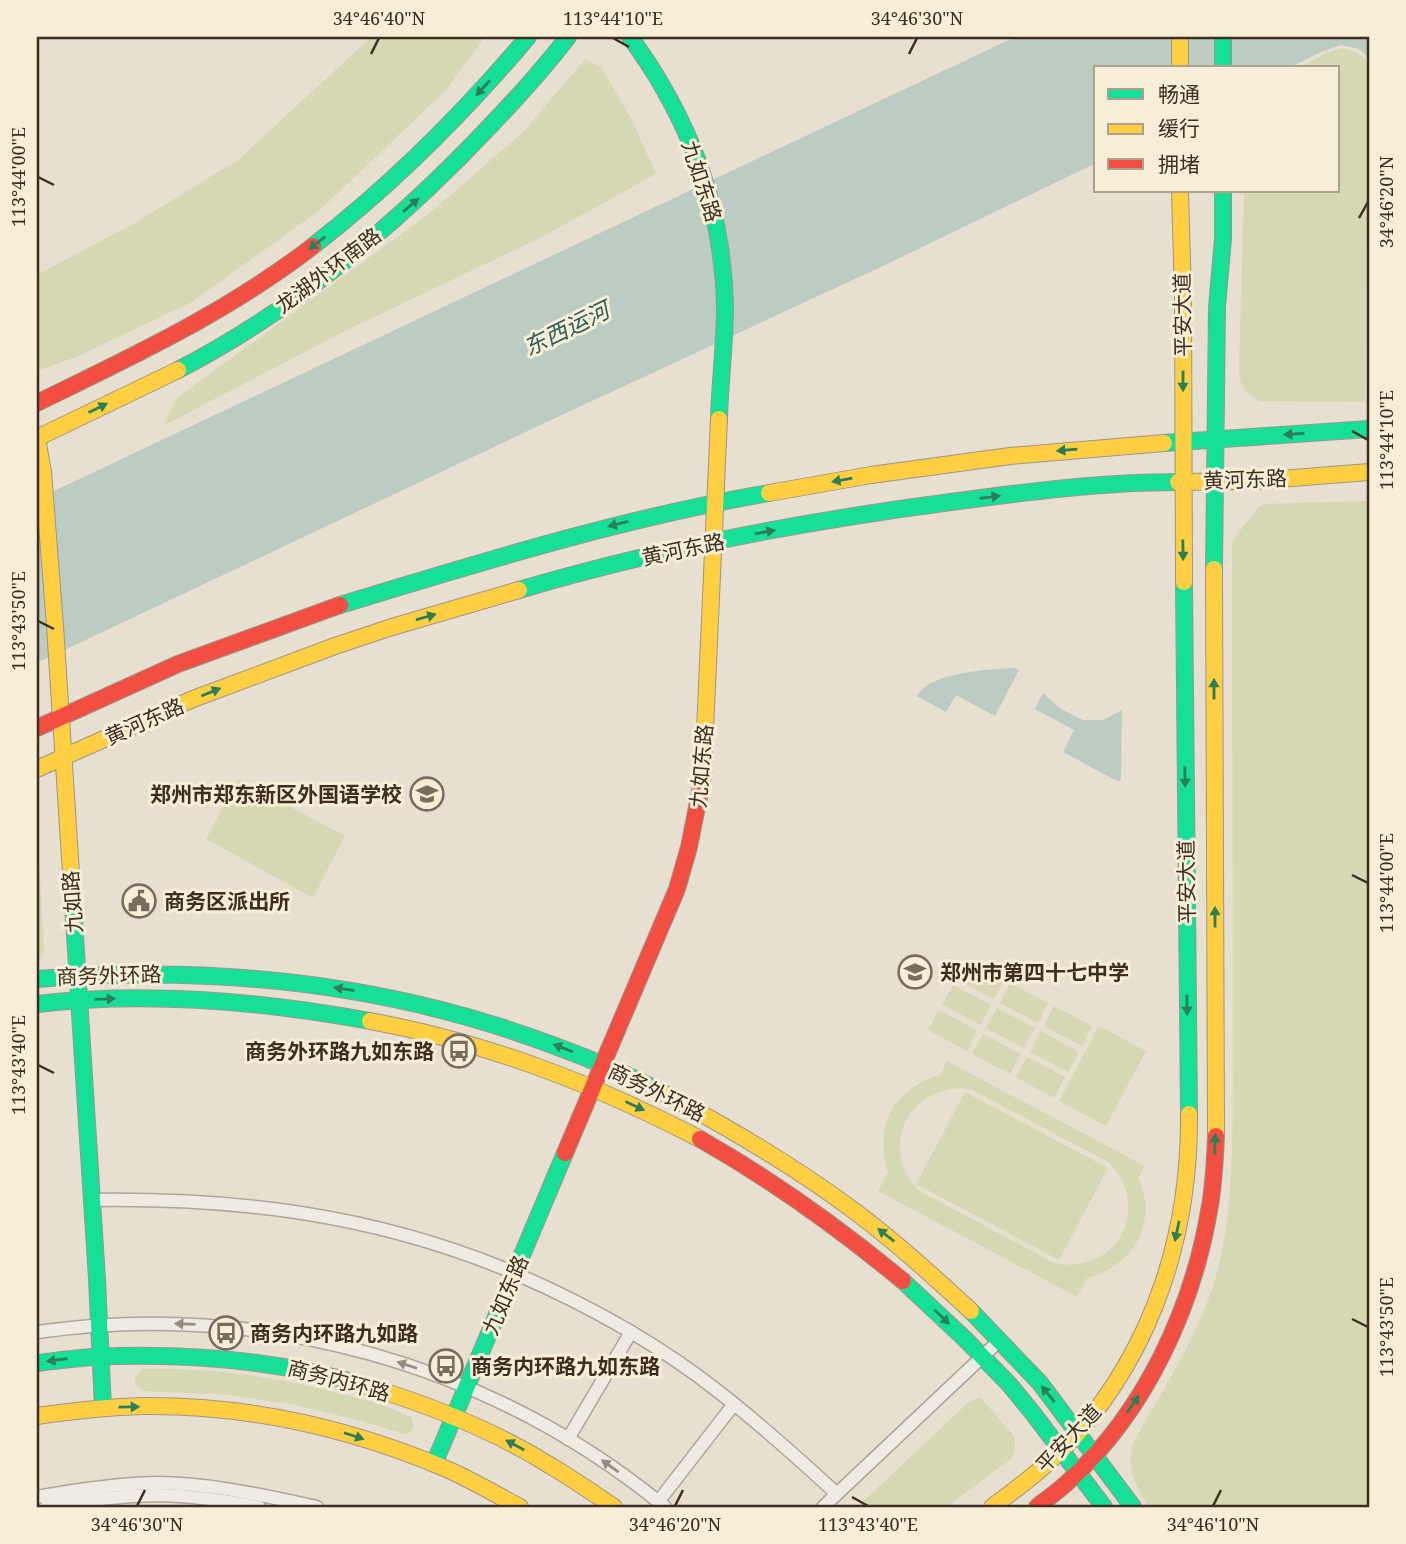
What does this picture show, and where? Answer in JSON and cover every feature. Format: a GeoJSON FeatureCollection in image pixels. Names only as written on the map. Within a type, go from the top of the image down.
{"type":"FeatureCollection","features":[{"type":"Feature","properties":{"kind":"main road","name":"龙湖外环南路"},"geometry":{"type":"LineString","coordinates":[[37,403],[216,312],[303,253],[372,197],[433,142],[528,37]]}},
{"type":"Feature","properties":{"kind":"main road","name":"龙湖外环南路"},"geometry":{"type":"LineString","coordinates":[[37,438],[179,369],[232,339],[322,279],[393,221],[455,164],[524,90],[568,37]]}},
{"type":"Feature","properties":{"kind":"main road","name":"九如东路"},"geometry":{"type":"LineString","coordinates":[[617,37],[645,75],[692,161]]}},
{"type":"Feature","properties":{"kind":"main road","name":"九如东路"},"geometry":{"type":"LineString","coordinates":[[429,1463],[598,1063],[667,886],[684,825],[693,774],[718,364],[715,298],[704,208],[676,108],[654,70],[630,37]]}},
{"type":"Feature","properties":{"kind":"main road"},"geometry":{"type":"LineString","coordinates":[[1180,37],[1180,66]]}},
{"type":"Feature","properties":{"kind":"main road"},"geometry":{"type":"LineString","coordinates":[[1223,37],[1223,66]]}},
{"type":"Feature","properties":{"kind":"main road","name":"平安大道"},"geometry":{"type":"LineString","coordinates":[[992,1507],[1061,1450],[1112,1388],[1150,1319],[1174,1249],[1182,1208],[1189,1126],[1180,192]]}},
{"type":"Feature","properties":{"kind":"main road","name":"平安大道"},"geometry":{"type":"LineString","coordinates":[[1037,1507],[1094,1454],[1135,1403],[1174,1330],[1189,1294],[1209,1213],[1216,1127],[1214,481],[1217,307],[1223,239],[1223,192]]}},
{"type":"Feature","properties":{"kind":"main road","name":"黄河东路"},"geometry":{"type":"LineString","coordinates":[[49,722],[178,664],[323,610],[515,552],[710,503],[911,469],[1067,450],[1366,429]]}},
{"type":"Feature","properties":{"kind":"main road","name":"九如路"},"geometry":{"type":"LineString","coordinates":[[37,438],[43,472],[52,674],[49,722],[58,760],[94,1325]]}},
{"type":"Feature","properties":{"kind":"main road","name":"黄河东路"},"geometry":{"type":"LineString","coordinates":[[37,769],[193,699],[335,646],[525,588],[708,543],[916,506],[1070,488],[1153,482],[1255,481],[1366,472]]}},
{"type":"Feature","properties":{"kind":"main road","name":"九如路"},"geometry":{"type":"LineString","coordinates":[[37,538],[52,674]]}},
{"type":"Feature","properties":{"kind":"main road","name":"商务外环路"},"geometry":{"type":"LineString","coordinates":[[37,979],[170,973],[226,975],[352,990],[489,1022],[534,1037],[649,1086],[709,1117],[811,1178],[906,1251],[1035,1377],[1112,1475],[1133,1507]]}},
{"type":"Feature","properties":{"kind":"main road","name":"商务外环路"},"geometry":{"type":"LineString","coordinates":[[37,1004],[169,999],[224,1001],[348,1016],[471,1044],[536,1065],[639,1108],[689,1133],[797,1198],[890,1269],[983,1357],[1016,1393],[1104,1507]]}},
{"type":"Feature","properties":{"kind":"main road","name":"九如路"},"geometry":{"type":"LineString","coordinates":[[73,1001],[92,1200],[98,1409]]}},
{"type":"Feature","properties":{"kind":"main road","name":"商务内环路"},"geometry":{"type":"LineString","coordinates":[[37,1363],[128,1354],[188,1355],[277,1364],[334,1375],[419,1402],[472,1423],[546,1462],[614,1507]]}},
{"type":"Feature","properties":{"kind":"main road"},"geometry":{"type":"LineString","coordinates":[[37,1416],[98,1409],[186,1408],[269,1416],[321,1426],[429,1463],[451,1471],[520,1507]]}},
{"type":"Feature","properties":{"kind":"street"},"geometry":{"type":"LineString","coordinates":[[92,1200],[223,1202],[276,1208],[381,1228],[433,1243],[510,1271],[547,1287],[631,1332],[669,1356],[734,1404],[837,1494]]}},
{"type":"Feature","properties":{"kind":"street"},"geometry":{"type":"LineString","coordinates":[[37,1332],[127,1323],[189,1324],[282,1333],[341,1345],[430,1373],[495,1400],[593,1454],[661,1504],[734,1404]]}},
{"type":"Feature","properties":{"kind":"street"},"geometry":{"type":"LineString","coordinates":[[568,1439],[631,1332]]}},
{"type":"Feature","properties":{"kind":"street"},"geometry":{"type":"LineString","coordinates":[[823,1507],[1000,1340]]}},
{"type":"Feature","properties":{"kind":"street"},"geometry":{"type":"LineString","coordinates":[[37,1497],[158,1483],[235,1491],[317,1507]]}},
{"type":"Feature","properties":{"kind":"street"},"geometry":{"type":"LineString","coordinates":[[46,1507],[157,1495],[259,1507]]}},
{"type":"Feature","properties":{"kind":"green space"},"geometry":{"type":"Polygon","coordinates":[[[371,37],[485,37],[446,90],[320,210],[190,303],[76,357],[37,371],[37,275],[133,224],[238,160],[371,37]]]}},
{"type":"Feature","properties":{"kind":"green space"},"geometry":{"type":"Polygon","coordinates":[[[1341,48],[1349,50],[1357,53],[1369,64],[1365,402],[1260,401],[1244,389],[1239,369],[1244,192],[1340,192],[1340,66],[1303,66],[1341,48]]]}},
{"type":"Feature","properties":{"kind":"green space"},"geometry":{"type":"Polygon","coordinates":[[[585,59],[601,67],[632,120],[656,174],[542,237],[347,330],[163,426],[177,398],[426,216],[524,131],[585,59]]]}},
{"type":"Feature","properties":{"kind":"green space"},"geometry":{"type":"Polygon","coordinates":[[[1369,501],[1369,1507],[1149,1507],[1131,1469],[1133,1443],[1182,1357],[1204,1311],[1224,1243],[1229,1200],[1233,1089],[1233,539],[1259,507],[1265,504],[1369,501]]]}},
{"type":"Feature","properties":{"kind":"green space"},"geometry":{"type":"Polygon","coordinates":[[[238,779],[345,836],[313,898],[206,839],[238,779]]]}},
{"type":"Feature","properties":{"kind":"green space"},"geometry":{"type":"Polygon","coordinates":[[[37,820],[44,950],[37,961],[37,820]]]}},
{"type":"Feature","properties":{"kind":"green space"},"geometry":{"type":"Polygon","coordinates":[[[966,959],[1004,979],[994,999],[956,979],[966,959]]]}},
{"type":"Feature","properties":{"kind":"green space"},"geometry":{"type":"Polygon","coordinates":[[[1010,983],[1048,1003],[1038,1023],[1000,1003],[1010,983]]]}},
{"type":"Feature","properties":{"kind":"green space"},"geometry":{"type":"Polygon","coordinates":[[[953,985],[991,1005],[980,1025],[942,1004],[953,985]]]}},
{"type":"Feature","properties":{"kind":"green space"},"geometry":{"type":"Polygon","coordinates":[[[1054,1006],[1092,1026],[1082,1046],[1044,1026],[1054,1006]]]}},
{"type":"Feature","properties":{"kind":"green space"},"geometry":{"type":"Polygon","coordinates":[[[997,1008],[1035,1028],[1024,1048],[986,1028],[997,1008]]]}},
{"type":"Feature","properties":{"kind":"green space"},"geometry":{"type":"Polygon","coordinates":[[[939,1010],[977,1030],[967,1051],[928,1030],[939,1010]]]}},
{"type":"Feature","properties":{"kind":"green space"},"geometry":{"type":"Polygon","coordinates":[[[1099,1026],[1146,1051],[1106,1126],[1059,1101],[1099,1026]]]}},
{"type":"Feature","properties":{"kind":"green space"},"geometry":{"type":"Polygon","coordinates":[[[1041,1031],[1079,1052],[1068,1072],[1030,1052],[1041,1031]]]}},
{"type":"Feature","properties":{"kind":"green space"},"geometry":{"type":"Polygon","coordinates":[[[983,1034],[1021,1054],[1010,1074],[972,1054],[983,1034]]]}},
{"type":"Feature","properties":{"kind":"green space"},"geometry":{"type":"Polygon","coordinates":[[[1027,1057],[1065,1077],[1054,1098],[1016,1077],[1027,1057]]]}},
{"type":"Feature","properties":{"kind":"green space"},"geometry":{"type":"Polygon","coordinates":[[[947,1061],[1145,1166],[1138,1178],[1144,1195],[1145,1211],[1138,1240],[1117,1264],[1087,1278],[1077,1297],[878,1191],[888,1172],[883,1140],[891,1112],[910,1089],[940,1075],[947,1061]],[[963,1088],[943,1091],[927,1098],[914,1110],[905,1124],[901,1156],[907,1174],[918,1190],[1054,1263],[1076,1264],[1095,1259],[1111,1248],[1122,1234],[1128,1217],[1128,1198],[1121,1180],[1108,1162],[972,1090],[963,1088]]]}},
{"type":"Feature","properties":{"kind":"green space"},"geometry":{"type":"Polygon","coordinates":[[[965,1092],[1108,1168],[1059,1260],[916,1184],[965,1092]]]}},
{"type":"Feature","properties":{"kind":"green space"},"geometry":{"type":"Polygon","coordinates":[[[142,1369],[219,1372],[270,1378],[321,1389],[396,1410],[412,1418],[413,1429],[405,1434],[295,1405],[230,1395],[144,1391],[136,1386],[135,1378],[142,1369]]]}},
{"type":"Feature","properties":{"kind":"green space"},"geometry":{"type":"Polygon","coordinates":[[[981,1398],[1015,1437],[1015,1450],[1011,1459],[947,1507],[857,1507],[969,1402],[981,1398]]]}},
{"type":"Feature","properties":{"kind":"water","name":"东西运河"},"geometry":{"type":"Polygon","coordinates":[[[1015,37],[1369,37],[1369,58],[1359,49],[1341,45],[1293,66],[1094,66],[1094,164],[885,265],[37,663],[37,499],[1015,37]]]}},
{"type":"Feature","properties":{"kind":"water"},"geometry":{"type":"Polygon","coordinates":[[[1015,668],[1019,670],[995,716],[956,695],[946,712],[917,696],[934,682],[961,673],[1015,668]]]}},
{"type":"Feature","properties":{"kind":"water"},"geometry":{"type":"Polygon","coordinates":[[[1043,693],[1061,709],[1083,720],[1103,720],[1122,710],[1119,782],[1063,752],[1074,730],[1035,709],[1043,693]]]}},
{"type":"Feature","properties":{"kind":"traffic: fast"},"geometry":{"type":"LineString","coordinates":[[313,246],[371,198],[426,147],[528,37]]}},
{"type":"Feature","properties":{"kind":"traffic: fast"},"geometry":{"type":"LineString","coordinates":[[178,370],[264,320],[345,261],[383,229],[491,125],[568,37]]}},
{"type":"Feature","properties":{"kind":"traffic: fast"},"geometry":{"type":"LineString","coordinates":[[630,37],[669,98],[685,131],[709,198],[723,269],[725,306],[719,419]]}},
{"type":"Feature","properties":{"kind":"traffic: fast"},"geometry":{"type":"LineString","coordinates":[[1223,37],[1223,66]]}},
{"type":"Feature","properties":{"kind":"traffic: fast"},"geometry":{"type":"LineString","coordinates":[[1214,569],[1217,307],[1223,239],[1223,192]]}},
{"type":"Feature","properties":{"kind":"traffic: fast"},"geometry":{"type":"LineString","coordinates":[[1164,443],[1369,429]]}},
{"type":"Feature","properties":{"kind":"traffic: fast"},"geometry":{"type":"LineString","coordinates":[[519,590],[679,549],[842,518],[1036,491],[1178,482]]}},
{"type":"Feature","properties":{"kind":"traffic: fast"},"geometry":{"type":"LineString","coordinates":[[340,605],[607,528],[769,493]]}},
{"type":"Feature","properties":{"kind":"traffic: fast"},"geometry":{"type":"LineString","coordinates":[[1184,582],[1189,1114]]}},
{"type":"Feature","properties":{"kind":"traffic: fast"},"geometry":{"type":"LineString","coordinates":[[71,873],[103,1408]]}},
{"type":"Feature","properties":{"kind":"traffic: fast"},"geometry":{"type":"LineString","coordinates":[[37,979],[103,975],[234,977],[365,993],[492,1024],[583,1057],[667,1095]]}},
{"type":"Feature","properties":{"kind":"traffic: fast"},"geometry":{"type":"LineString","coordinates":[[37,1004],[120,998],[204,1000],[287,1008],[370,1021]]}},
{"type":"Feature","properties":{"kind":"traffic: fast"},"geometry":{"type":"LineString","coordinates":[[434,1464],[565,1153]]}},
{"type":"Feature","properties":{"kind":"traffic: fast"},"geometry":{"type":"LineString","coordinates":[[903,1281],[1009,1384],[1104,1507]]}},
{"type":"Feature","properties":{"kind":"traffic: fast"},"geometry":{"type":"LineString","coordinates":[[971,1311],[1040,1383],[1133,1507]]}},
{"type":"Feature","properties":{"kind":"traffic: fast"},"geometry":{"type":"LineString","coordinates":[[37,1363],[107,1356],[213,1358],[307,1371],[370,1387]]}},
{"type":"Feature","properties":{"kind":"traffic: slow"},"geometry":{"type":"LineString","coordinates":[[1180,37],[1180,66]]}},
{"type":"Feature","properties":{"kind":"traffic: slow"},"geometry":{"type":"LineString","coordinates":[[1180,192],[1184,582]]}},
{"type":"Feature","properties":{"kind":"traffic: slow"},"geometry":{"type":"LineString","coordinates":[[71,873],[43,472],[37,438],[178,370]]}},
{"type":"Feature","properties":{"kind":"traffic: slow"},"geometry":{"type":"LineString","coordinates":[[700,792],[703,775],[719,419]]}},
{"type":"Feature","properties":{"kind":"traffic: slow"},"geometry":{"type":"LineString","coordinates":[[769,493],[871,475],[1010,456],[1164,443]]}},
{"type":"Feature","properties":{"kind":"traffic: slow"},"geometry":{"type":"LineString","coordinates":[[1178,482],[1255,481],[1369,472]]}},
{"type":"Feature","properties":{"kind":"traffic: slow"},"geometry":{"type":"LineString","coordinates":[[1214,569],[1216,1136]]}},
{"type":"Feature","properties":{"kind":"traffic: slow"},"geometry":{"type":"LineString","coordinates":[[37,769],[193,699],[335,646],[519,590]]}},
{"type":"Feature","properties":{"kind":"traffic: slow"},"geometry":{"type":"LineString","coordinates":[[370,1021],[457,1041],[540,1068],[620,1100],[700,1139]]}},
{"type":"Feature","properties":{"kind":"traffic: slow"},"geometry":{"type":"LineString","coordinates":[[667,1095],[764,1150],[834,1196],[901,1248],[971,1311]]}},
{"type":"Feature","properties":{"kind":"traffic: slow"},"geometry":{"type":"LineString","coordinates":[[992,1507],[1047,1464],[1077,1434],[1128,1363],[1163,1284],[1175,1243],[1188,1158],[1189,1114]]}},
{"type":"Feature","properties":{"kind":"traffic: slow"},"geometry":{"type":"LineString","coordinates":[[370,1387],[440,1411],[508,1442],[530,1453],[614,1507]]}},
{"type":"Feature","properties":{"kind":"traffic: slow"},"geometry":{"type":"LineString","coordinates":[[37,1416],[143,1406],[222,1410],[299,1422],[338,1431],[413,1455],[458,1474],[520,1507]]}},
{"type":"Feature","properties":{"kind":"traffic: jam"},"geometry":{"type":"LineString","coordinates":[[37,403],[214,312],[248,292],[313,246]]}},
{"type":"Feature","properties":{"kind":"traffic: jam"},"geometry":{"type":"LineString","coordinates":[[37,728],[178,664],[340,605]]}},
{"type":"Feature","properties":{"kind":"traffic: jam"},"geometry":{"type":"LineString","coordinates":[[565,1153],[677,889],[700,792]]}},
{"type":"Feature","properties":{"kind":"traffic: jam"},"geometry":{"type":"LineString","coordinates":[[1037,1507],[1066,1484],[1097,1453],[1121,1423],[1161,1357],[1191,1285],[1201,1248],[1212,1192],[1216,1136]]}},
{"type":"Feature","properties":{"kind":"traffic: jam"},"geometry":{"type":"LineString","coordinates":[[700,1139],[804,1206],[903,1281]]}},
{"type":"Feature","properties":{"kind":"place","name":"郑州市郑东新区外国语学校"},"geometry":{"type":"Point","coordinates":[427,794]}},
{"type":"Feature","properties":{"kind":"place","name":"商务区派出所"},"geometry":{"type":"Point","coordinates":[139,901]}},
{"type":"Feature","properties":{"kind":"place","name":"郑州市第四十七中学"},"geometry":{"type":"Point","coordinates":[915,972]}},
{"type":"Feature","properties":{"kind":"place","name":"商务外环路九如东路"},"geometry":{"type":"Point","coordinates":[459,1051]}},
{"type":"Feature","properties":{"kind":"place","name":"商务内环路九如路"},"geometry":{"type":"Point","coordinates":[226,1333]}},
{"type":"Feature","properties":{"kind":"place","name":"商务内环路九如东路"},"geometry":{"type":"Point","coordinates":[446,1366]}}]}
